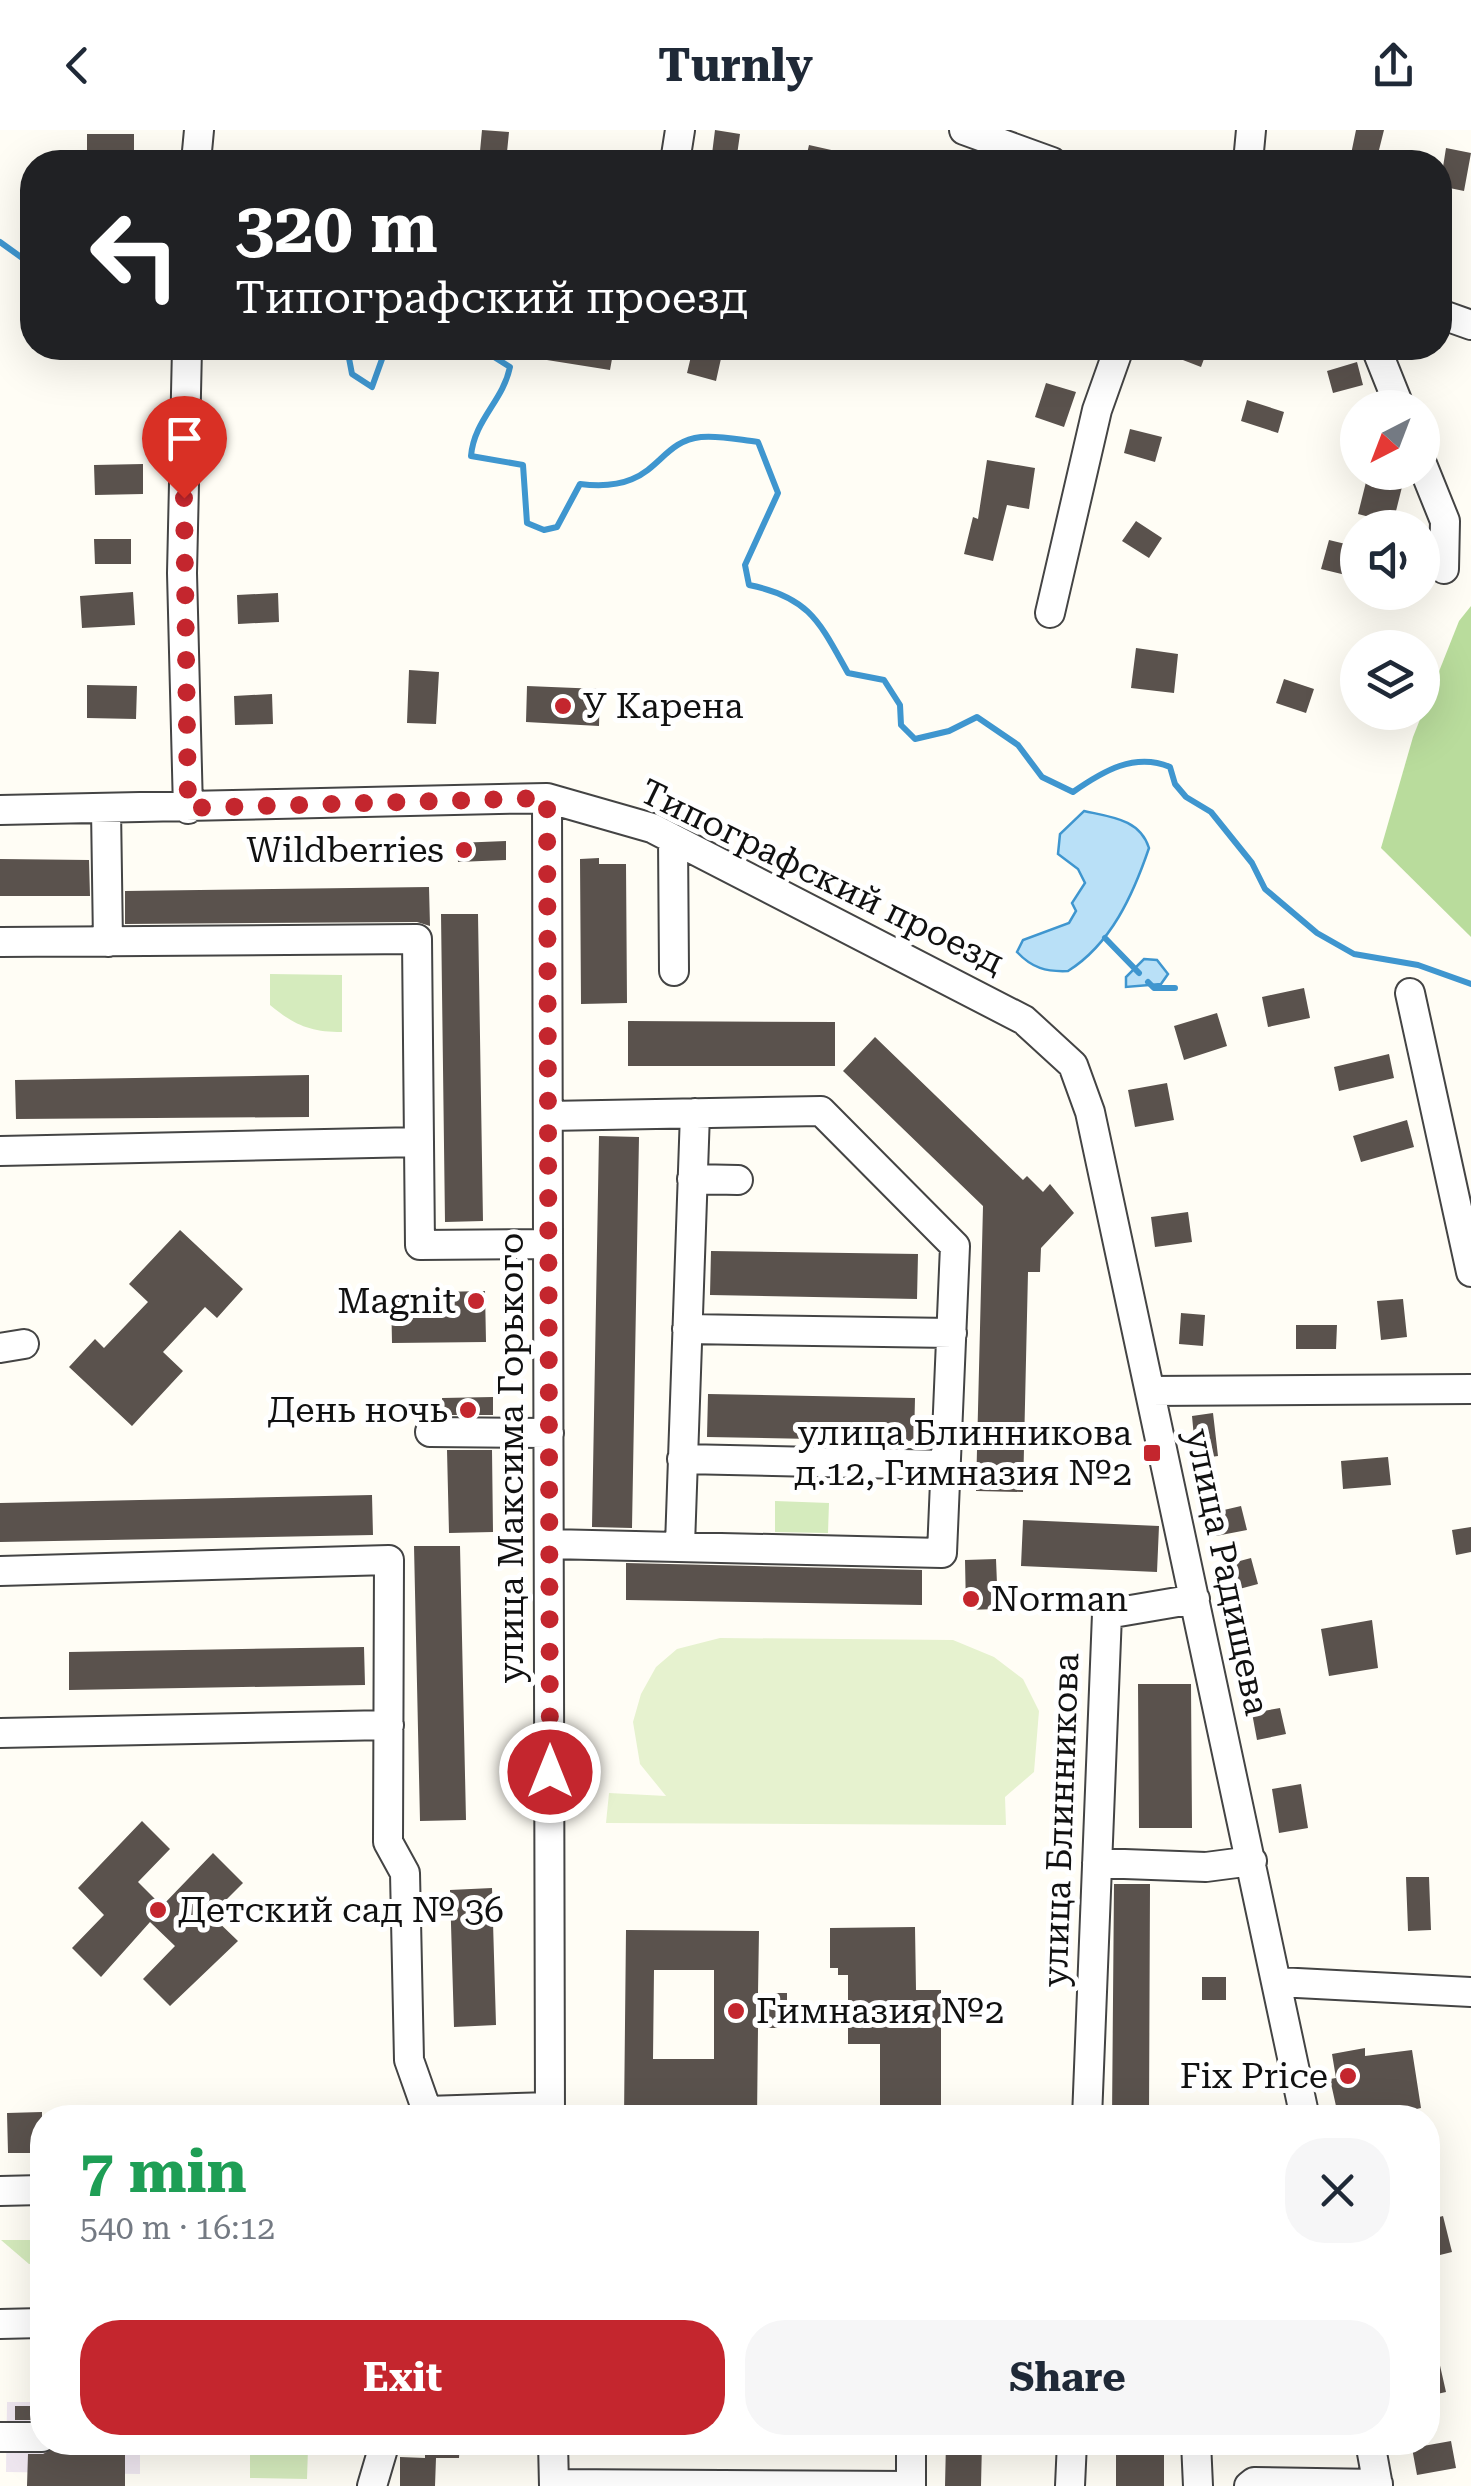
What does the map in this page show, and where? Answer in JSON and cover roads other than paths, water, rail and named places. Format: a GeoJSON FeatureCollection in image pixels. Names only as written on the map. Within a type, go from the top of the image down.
{"type":"FeatureCollection","features":[{"type":"Feature","properties":{"kind":"street"},"geometry":{"type":"LineString","coordinates":[[964,130],[1019,150]]}},
{"type":"Feature","properties":{"kind":"street"},"geometry":{"type":"LineString","coordinates":[[187,360],[182,573],[188,808]]}},
{"type":"Feature","properties":{"kind":"street"},"geometry":{"type":"LineString","coordinates":[[1050,613],[1097,410],[1115,360]]}},
{"type":"Feature","properties":{"kind":"street"},"geometry":{"type":"LineString","coordinates":[[1381,360],[1393,390]]}},
{"type":"Feature","properties":{"kind":"street"},"geometry":{"type":"LineString","coordinates":[[1432,490],[1445,521],[1444,569]]}},
{"type":"Feature","properties":{"kind":"street","name":"Типографский проезд"},"geometry":{"type":"LineString","coordinates":[[0,810],[547,798],[630,818],[672,838],[1006,1010],[1060,1049]]}},
{"type":"Feature","properties":{"kind":"street","name":"улица Максима Горького"},"geometry":{"type":"LineString","coordinates":[[547,798],[550,2105]]}},
{"type":"Feature","properties":{"kind":"street"},"geometry":{"type":"LineString","coordinates":[[106,808],[108,942]]}},
{"type":"Feature","properties":{"kind":"street"},"geometry":{"type":"LineString","coordinates":[[672,838],[674,970]]}},
{"type":"Feature","properties":{"kind":"street"},"geometry":{"type":"LineString","coordinates":[[0,942],[417,939],[420,1245],[548,1244]]}},
{"type":"Feature","properties":{"kind":"street"},"geometry":{"type":"LineString","coordinates":[[1410,992],[1471,1272]]}},
{"type":"Feature","properties":{"kind":"street","name":"улица Радищева"},"geometry":{"type":"LineString","coordinates":[[1060,1049],[1073,1065],[1090,1112],[1302,2105]]}},
{"type":"Feature","properties":{"kind":"street"},"geometry":{"type":"LineString","coordinates":[[548,1116],[821,1111],[955,1246],[942,1554],[549,1544]]}},
{"type":"Feature","properties":{"kind":"street"},"geometry":{"type":"LineString","coordinates":[[680,1545],[694,1114]]}},
{"type":"Feature","properties":{"kind":"street"},"geometry":{"type":"LineString","coordinates":[[0,1151],[419,1142]]}},
{"type":"Feature","properties":{"kind":"street"},"geometry":{"type":"LineString","coordinates":[[692,1179],[738,1180]]}},
{"type":"Feature","properties":{"kind":"street"},"geometry":{"type":"LineString","coordinates":[[687,1328],[952,1333]]}},
{"type":"Feature","properties":{"kind":"street"},"geometry":{"type":"LineString","coordinates":[[1150,1391],[1471,1390]]}},
{"type":"Feature","properties":{"kind":"street"},"geometry":{"type":"LineString","coordinates":[[430,1432],[548,1433]]}},
{"type":"Feature","properties":{"kind":"street"},"geometry":{"type":"LineString","coordinates":[[682,1459],[946,1465]]}},
{"type":"Feature","properties":{"kind":"street"},"geometry":{"type":"LineString","coordinates":[[0,1571],[389,1560],[388,1842],[405,1874],[410,2060],[425,2105]]}},
{"type":"Feature","properties":{"kind":"street","name":"улица Блинникова"},"geometry":{"type":"LineString","coordinates":[[1088,2105],[1106,1614],[1195,1599]]}},
{"type":"Feature","properties":{"kind":"street"},"geometry":{"type":"LineString","coordinates":[[0,1733],[388,1725]]}},
{"type":"Feature","properties":{"kind":"street"},"geometry":{"type":"LineString","coordinates":[[1097,1863],[1206,1868],[1252,1862]]}},
{"type":"Feature","properties":{"kind":"street"},"geometry":{"type":"LineString","coordinates":[[1278,1982],[1471,1992]]}},
{"type":"Feature","properties":{"kind":"street"},"geometry":{"type":"LineString","coordinates":[[0,2190],[30,2190]]}},
{"type":"Feature","properties":{"kind":"street"},"geometry":{"type":"LineString","coordinates":[[0,2324],[30,2323]]}},
{"type":"Feature","properties":{"kind":"street"},"geometry":{"type":"LineString","coordinates":[[0,2437],[30,2437]]}},
{"type":"Feature","properties":{"kind":"street"},"geometry":{"type":"LineString","coordinates":[[372,2486],[381,2455]]}},
{"type":"Feature","properties":{"kind":"street"},"geometry":{"type":"LineString","coordinates":[[554,2455],[554,2485],[911,2486],[911,2455]]}},
{"type":"Feature","properties":{"kind":"street"},"geometry":{"type":"LineString","coordinates":[[1070,2486],[1071,2455]]}},
{"type":"Feature","properties":{"kind":"street"},"geometry":{"type":"LineString","coordinates":[[1197,2455],[1198,2486]]}},
{"type":"Feature","properties":{"kind":"street"},"geometry":{"type":"LineString","coordinates":[[1248,2486],[1254,2482],[1378,2485],[1372,2455]]}},
{"type":"Feature","properties":{"kind":"water"},"geometry":{"type":"Polygon","coordinates":[[[1084,811],[1132,825],[1149,848],[1128,900],[1097,947],[1068,971],[1046,970],[1017,952],[1023,940],[1069,923],[1076,911],[1072,903],[1085,883],[1078,869],[1058,854],[1060,834],[1084,811]]]}},
{"type":"Feature","properties":{"kind":"water"},"geometry":{"type":"Polygon","coordinates":[[[1144,959],[1157,960],[1168,974],[1161,984],[1126,987],[1126,977],[1144,959]]]}},
{"type":"Feature","properties":{"kind":"waterway"},"geometry":{"type":"LineString","coordinates":[[0,242],[20,256]]}},
{"type":"Feature","properties":{"kind":"waterway"},"geometry":{"type":"LineString","coordinates":[[349,360],[352,374],[372,387],[382,360]]}},
{"type":"Feature","properties":{"kind":"waterway"},"geometry":{"type":"LineString","coordinates":[[499,360],[510,367],[477,432],[471,456],[523,465],[527,523],[544,530],[557,527],[580,484],[626,482],[686,441],[715,437],[758,442],[778,493],[745,565],[749,585],[770,590],[800,605],[820,626],[848,673],[884,680],[900,705],[901,725],[915,739],[949,731],[977,717],[1018,745],[1042,777],[1073,792],[1120,766],[1144,762],[1170,767],[1175,784],[1186,797],[1211,812],[1252,863],[1265,889],[1317,933],[1354,954],[1418,965],[1471,984]]}},
{"type":"Feature","properties":{"kind":"waterway"},"geometry":{"type":"LineString","coordinates":[[1105,938],[1139,973]]}},
{"type":"Feature","properties":{"kind":"waterway"},"geometry":{"type":"LineString","coordinates":[[1148,982],[1154,988],[1175,988]]}},
{"type":"Feature","properties":{"kind":"place","name":"У Карена"},"geometry":{"type":"Point","coordinates":[563,706]}},
{"type":"Feature","properties":{"kind":"place","name":"Wildberries"},"geometry":{"type":"Point","coordinates":[464,850]}},
{"type":"Feature","properties":{"kind":"place","name":"Magnit"},"geometry":{"type":"Point","coordinates":[476,1301]}},
{"type":"Feature","properties":{"kind":"place","name":"День ночь"},"geometry":{"type":"Point","coordinates":[468,1410]}},
{"type":"Feature","properties":{"kind":"place","name":"улица Блинникова д.12, Гимназия №2"},"geometry":{"type":"Point","coordinates":[1152,1453]}},
{"type":"Feature","properties":{"kind":"place","name":"Norman"},"geometry":{"type":"Point","coordinates":[971,1599]}},
{"type":"Feature","properties":{"kind":"place","name":"Детский сад № 36"},"geometry":{"type":"Point","coordinates":[158,1910]}},
{"type":"Feature","properties":{"kind":"place","name":"Гимназия №2"},"geometry":{"type":"Point","coordinates":[736,2011]}},
{"type":"Feature","properties":{"kind":"place","name":"Fix Price"},"geometry":{"type":"Point","coordinates":[1348,2076]}}]}
